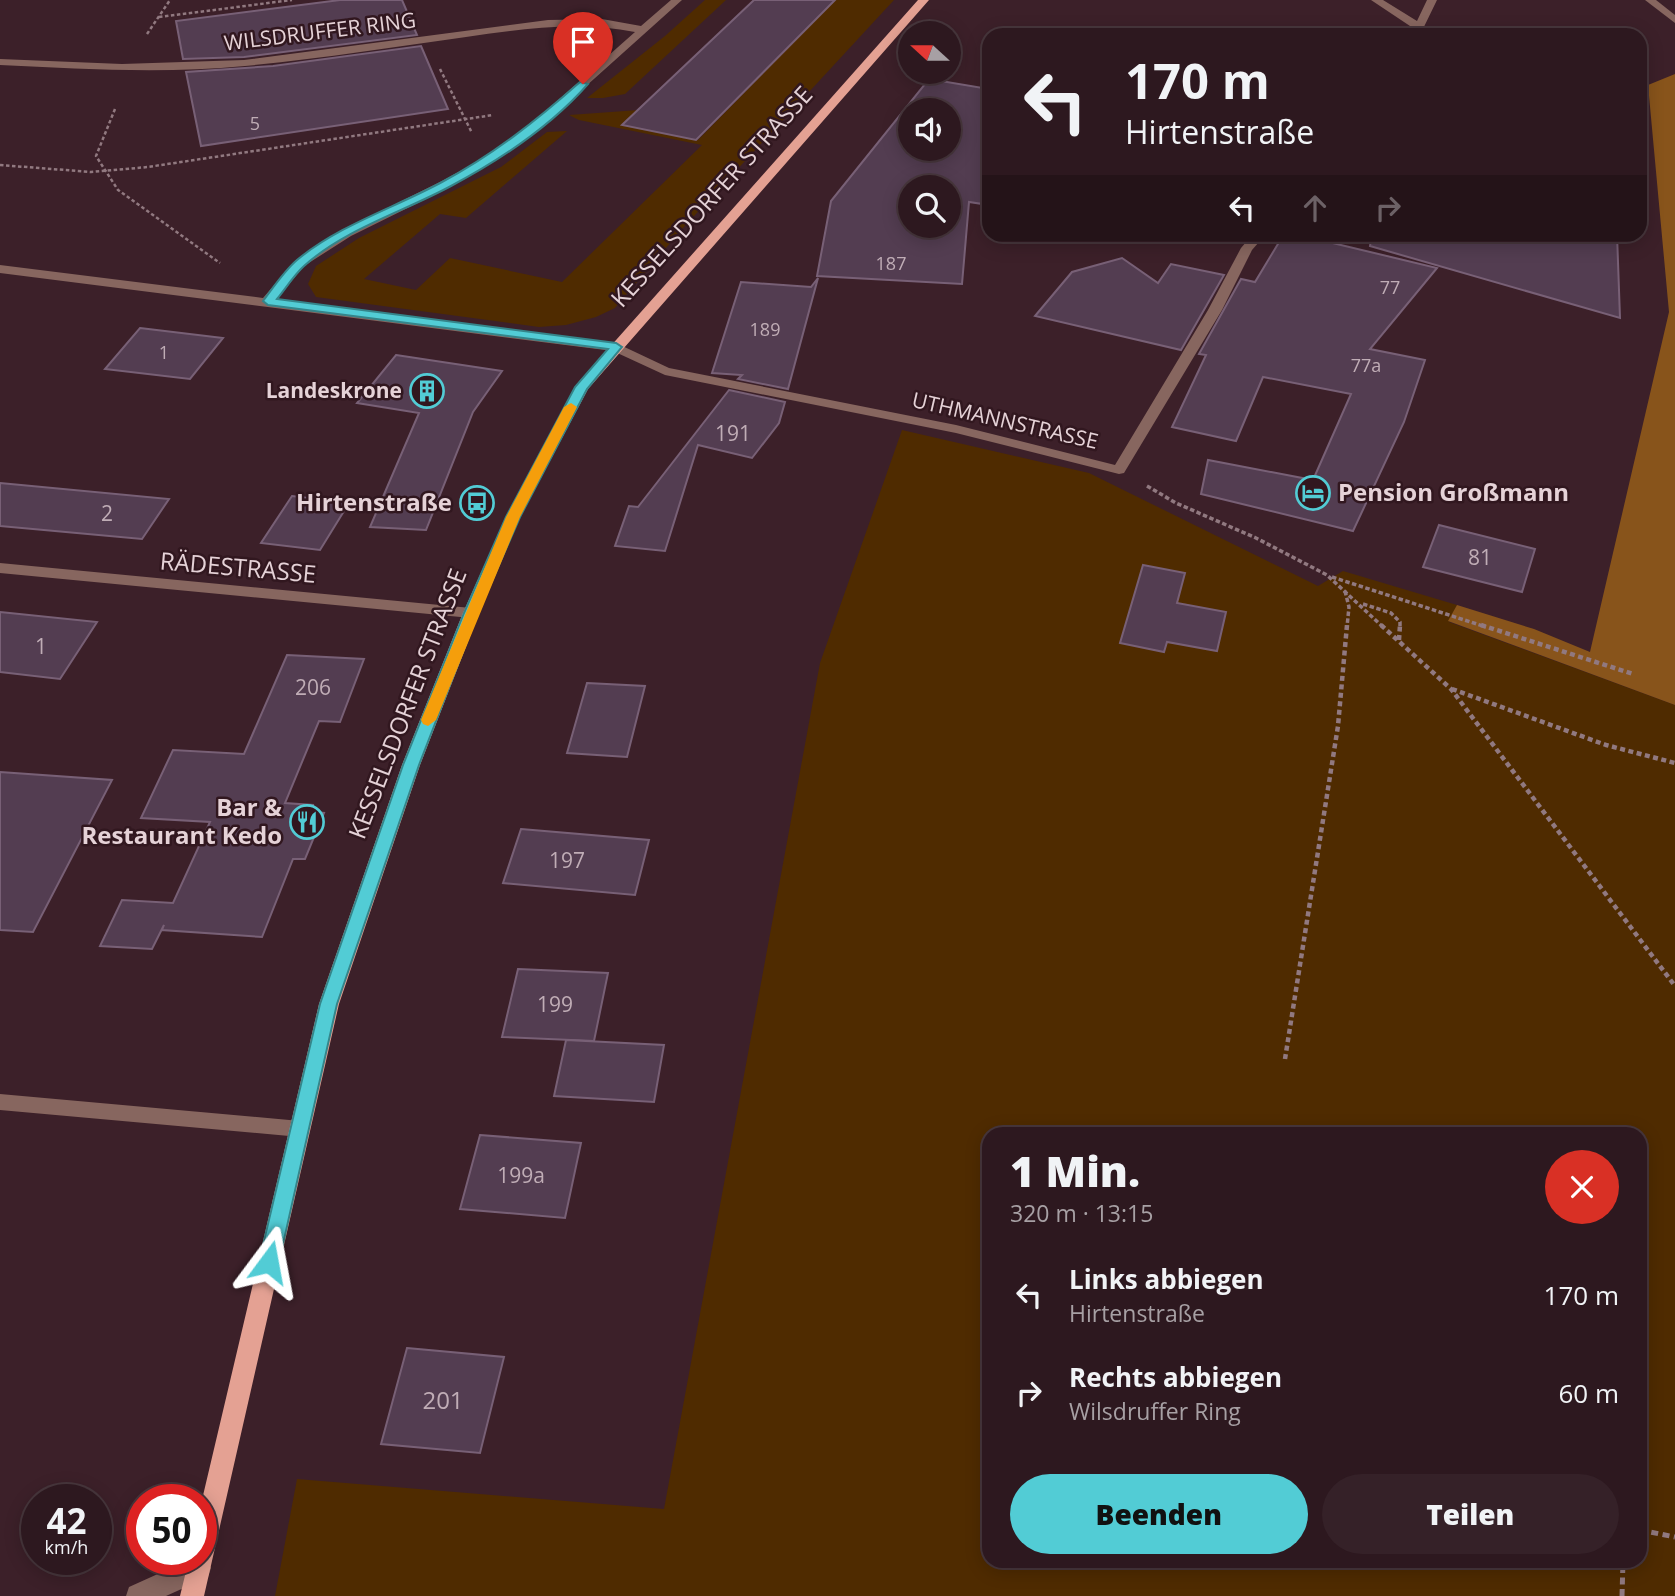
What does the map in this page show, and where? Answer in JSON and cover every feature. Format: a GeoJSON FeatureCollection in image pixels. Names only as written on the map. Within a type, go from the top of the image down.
{"type":"FeatureCollection","features":[{"type":"Feature","properties":{"kind":"main road","name":"KESSELSDORFER STRASSE"},"geometry":{"type":"LineString","coordinates":[[217,1488],[329,1004],[411,765],[471,613],[538,467],[582,387],[924,0]]}},
{"type":"Feature","properties":{"kind":"main road","name":"KESSELSDORFER STRASSE"},"geometry":{"type":"LineString","coordinates":[[192,1596],[197,1575]]}},
{"type":"Feature","properties":{"kind":"street"},"geometry":{"type":"LineString","coordinates":[[268,301],[300,263],[347,233],[446,184],[497,155],[542,120],[677,0]]}},
{"type":"Feature","properties":{"kind":"street"},"geometry":{"type":"LineString","coordinates":[[1376,0],[1412,28]]}},
{"type":"Feature","properties":{"kind":"street"},"geometry":{"type":"LineString","coordinates":[[1418,28],[1432,0]]}},
{"type":"Feature","properties":{"kind":"street"},"geometry":{"type":"LineString","coordinates":[[1650,0],[1675,20]]}},
{"type":"Feature","properties":{"kind":"street","name":"WILSDRUFFER RING"},"geometry":{"type":"LineString","coordinates":[[0,62],[122,67],[182,66],[244,62],[548,23],[602,22],[644,30]]}},
{"type":"Feature","properties":{"kind":"street","name":"UTHMANNSTRASSE"},"geometry":{"type":"LineString","coordinates":[[616,347],[665,371],[956,429],[1119,470],[1252,242]]}},
{"type":"Feature","properties":{"kind":"street"},"geometry":{"type":"LineString","coordinates":[[0,270],[268,301],[616,347]]}},
{"type":"Feature","properties":{"kind":"street","name":"RÄDESTRASSE"},"geometry":{"type":"LineString","coordinates":[[0,568],[471,613]]}},
{"type":"Feature","properties":{"kind":"street"},"geometry":{"type":"LineString","coordinates":[[0,1102],[300,1129]]}},
{"type":"Feature","properties":{"kind":"street"},"geometry":{"type":"LineString","coordinates":[[138,1596],[176,1575]]}},
{"type":"Feature","properties":{"kind":"path"},"geometry":{"type":"LineString","coordinates":[[161,0],[170,0]]}},
{"type":"Feature","properties":{"kind":"path"},"geometry":{"type":"LineString","coordinates":[[159,17],[292,0]]}},
{"type":"Feature","properties":{"kind":"path"},"geometry":{"type":"LineString","coordinates":[[439,67],[469,127]]}},
{"type":"Feature","properties":{"kind":"path"},"geometry":{"type":"LineString","coordinates":[[115,109],[96,156],[118,190],[249,284],[268,301]]}},
{"type":"Feature","properties":{"kind":"path"},"geometry":{"type":"LineString","coordinates":[[0,164],[106,171],[148,167],[465,118],[494,115],[542,120]]}},
{"type":"Feature","properties":{"kind":"path"},"geometry":{"type":"LineString","coordinates":[[1119,470],[1176,503],[1256,538],[1327,575],[1633,674]]}},
{"type":"Feature","properties":{"kind":"path"},"geometry":{"type":"LineString","coordinates":[[1327,575],[1451,689],[1675,986]]}},
{"type":"Feature","properties":{"kind":"path"},"geometry":{"type":"LineString","coordinates":[[1285,1059],[1338,726],[1349,607],[1345,590]]}},
{"type":"Feature","properties":{"kind":"path"},"geometry":{"type":"LineString","coordinates":[[1359,602],[1391,614],[1400,622],[1399,640]]}},
{"type":"Feature","properties":{"kind":"path"},"geometry":{"type":"LineString","coordinates":[[1451,689],[1606,745],[1675,764]]}},
{"type":"Feature","properties":{"kind":"path"},"geometry":{"type":"LineString","coordinates":[[1647,1531],[1675,1537]]}},
{"type":"Feature","properties":{"kind":"path"},"geometry":{"type":"LineString","coordinates":[[1622,1596],[1623,1568]]}},
{"type":"Feature","properties":{"kind":"shaded area"},"geometry":{"type":"Polygon","coordinates":[[[705,0],[726,0],[625,94],[587,98],[665,36],[705,0]]]}},
{"type":"Feature","properties":{"kind":"shaded area"},"geometry":{"type":"Polygon","coordinates":[[[835,0],[894,0],[683,228],[615,308],[596,317],[566,325],[539,327],[316,297],[308,284],[316,266],[359,238],[501,167],[547,132],[567,131],[466,218],[440,214],[364,279],[416,290],[450,258],[562,282],[702,145],[579,120],[569,115],[639,110],[623,125],[698,140],[835,0]]]}},
{"type":"Feature","properties":{"kind":"shaded area"},"geometry":{"type":"Polygon","coordinates":[[[1675,74],[1675,705],[1448,621],[1457,605],[1534,629],[1590,652],[1669,312],[1648,85],[1675,74]]]}},
{"type":"Feature","properties":{"kind":"shaded area"},"geometry":{"type":"Polygon","coordinates":[[[902,430],[1089,473],[1318,586],[1343,571],[1457,605],[1449,622],[1675,705],[1675,1596],[275,1596],[297,1479],[664,1509],[820,663],[902,430]]]}},
{"type":"Feature","properties":{"kind":"building"},"geometry":{"type":"Polygon","coordinates":[[[340,0],[402,0],[417,35],[244,57],[183,59],[176,21],[340,0]]]}},
{"type":"Feature","properties":{"kind":"building"},"geometry":{"type":"Polygon","coordinates":[[[754,0],[835,0],[696,140],[622,125],[754,0]]]}},
{"type":"Feature","properties":{"kind":"building"},"geometry":{"type":"Polygon","coordinates":[[[421,46],[448,109],[201,146],[186,72],[273,66],[421,46]]]}},
{"type":"Feature","properties":{"kind":"building"},"geometry":{"type":"Polygon","coordinates":[[[925,84],[959,84],[982,88],[982,204],[969,202],[962,284],[817,276],[831,201],[898,118],[898,161],[961,161],[961,98],[914,98],[925,84]]]}},
{"type":"Feature","properties":{"kind":"building"},"geometry":{"type":"Polygon","coordinates":[[[1279,242],[1328,242],[1437,268],[1370,349],[1425,360],[1404,422],[1353,531],[1201,494],[1208,460],[1313,480],[1351,394],[1263,377],[1236,441],[1172,427],[1206,355],[1199,354],[1241,279],[1255,282],[1279,242]]]}},
{"type":"Feature","properties":{"kind":"building"},"geometry":{"type":"Polygon","coordinates":[[[1371,242],[1617,242],[1620,318],[1370,246],[1371,242]]]}},
{"type":"Feature","properties":{"kind":"building"},"geometry":{"type":"Polygon","coordinates":[[[1122,258],[1158,283],[1171,264],[1224,275],[1181,350],[1035,316],[1072,272],[1122,258]]]}},
{"type":"Feature","properties":{"kind":"building"},"geometry":{"type":"Polygon","coordinates":[[[818,278],[788,389],[738,379],[742,375],[712,373],[741,282],[811,287],[818,278]]]}},
{"type":"Feature","properties":{"kind":"building"},"geometry":{"type":"Polygon","coordinates":[[[140,328],[223,338],[190,379],[105,369],[140,328]]]}},
{"type":"Feature","properties":{"kind":"building"},"geometry":{"type":"Polygon","coordinates":[[[396,355],[502,371],[473,412],[426,530],[370,527],[419,413],[357,403],[396,355]]]}},
{"type":"Feature","properties":{"kind":"building"},"geometry":{"type":"Polygon","coordinates":[[[729,390],[785,402],[779,423],[752,458],[698,445],[665,551],[615,546],[629,506],[638,507],[729,390]]]}},
{"type":"Feature","properties":{"kind":"building"},"geometry":{"type":"Polygon","coordinates":[[[0,483],[169,499],[142,539],[0,526],[0,483]]]}},
{"type":"Feature","properties":{"kind":"building"},"geometry":{"type":"Polygon","coordinates":[[[292,496],[349,503],[320,550],[261,543],[292,496]]]}},
{"type":"Feature","properties":{"kind":"building"},"geometry":{"type":"Polygon","coordinates":[[[1439,525],[1535,549],[1522,592],[1423,567],[1439,525]]]}},
{"type":"Feature","properties":{"kind":"building"},"geometry":{"type":"Polygon","coordinates":[[[1143,565],[1185,573],[1177,603],[1226,612],[1217,651],[1167,642],[1164,652],[1120,643],[1143,565]]]}},
{"type":"Feature","properties":{"kind":"building"},"geometry":{"type":"Polygon","coordinates":[[[0,612],[97,622],[60,679],[0,672],[0,612]]]}},
{"type":"Feature","properties":{"kind":"building"},"geometry":{"type":"Polygon","coordinates":[[[287,655],[364,659],[340,722],[319,721],[285,803],[313,805],[312,812],[324,813],[305,859],[293,859],[262,937],[162,930],[164,925],[152,949],[100,946],[122,900],[173,903],[210,822],[141,818],[173,750],[244,754],[287,655]]]}},
{"type":"Feature","properties":{"kind":"building"},"geometry":{"type":"Polygon","coordinates":[[[587,683],[645,686],[627,757],[567,753],[587,683]]]}},
{"type":"Feature","properties":{"kind":"building"},"geometry":{"type":"Polygon","coordinates":[[[0,772],[112,780],[33,932],[0,930],[0,772]]]}},
{"type":"Feature","properties":{"kind":"building"},"geometry":{"type":"Polygon","coordinates":[[[521,829],[649,840],[635,895],[503,883],[521,829]]]}},
{"type":"Feature","properties":{"kind":"building"},"geometry":{"type":"Polygon","coordinates":[[[518,969],[608,973],[594,1041],[502,1037],[518,969]]]}},
{"type":"Feature","properties":{"kind":"building"},"geometry":{"type":"Polygon","coordinates":[[[566,1040],[664,1045],[654,1102],[554,1096],[566,1040]]]}},
{"type":"Feature","properties":{"kind":"building"},"geometry":{"type":"Polygon","coordinates":[[[480,1135],[581,1143],[565,1218],[460,1209],[480,1135]]]}},
{"type":"Feature","properties":{"kind":"building"},"geometry":{"type":"Polygon","coordinates":[[[407,1348],[504,1357],[480,1453],[381,1444],[407,1348]]]}},
{"type":"Feature","properties":{"kind":"slow traffic"},"geometry":{"type":"LineString","coordinates":[[428,720],[513,517],[571,407]]}},
{"type":"Feature","properties":{"kind":"place","name":"Landeskrone"},"geometry":{"type":"Point","coordinates":[427,391]}},
{"type":"Feature","properties":{"kind":"place","name":"Pension Großmann"},"geometry":{"type":"Point","coordinates":[1313,493]}},
{"type":"Feature","properties":{"kind":"place","name":"Hirtenstraße"},"geometry":{"type":"Point","coordinates":[477,503]}},
{"type":"Feature","properties":{"kind":"place","name":"Bar & Restaurant Kedo"},"geometry":{"type":"Point","coordinates":[307,822]}},
{"type":"Feature","properties":{"kind":"route"},"geometry":{"type":"LineString","coordinates":[[269,1262],[329,1004],[411,765],[471,613],[513,517],[582,387],[616,347],[268,301],[300,263],[347,233],[446,184],[497,155],[583,84]]}}]}
